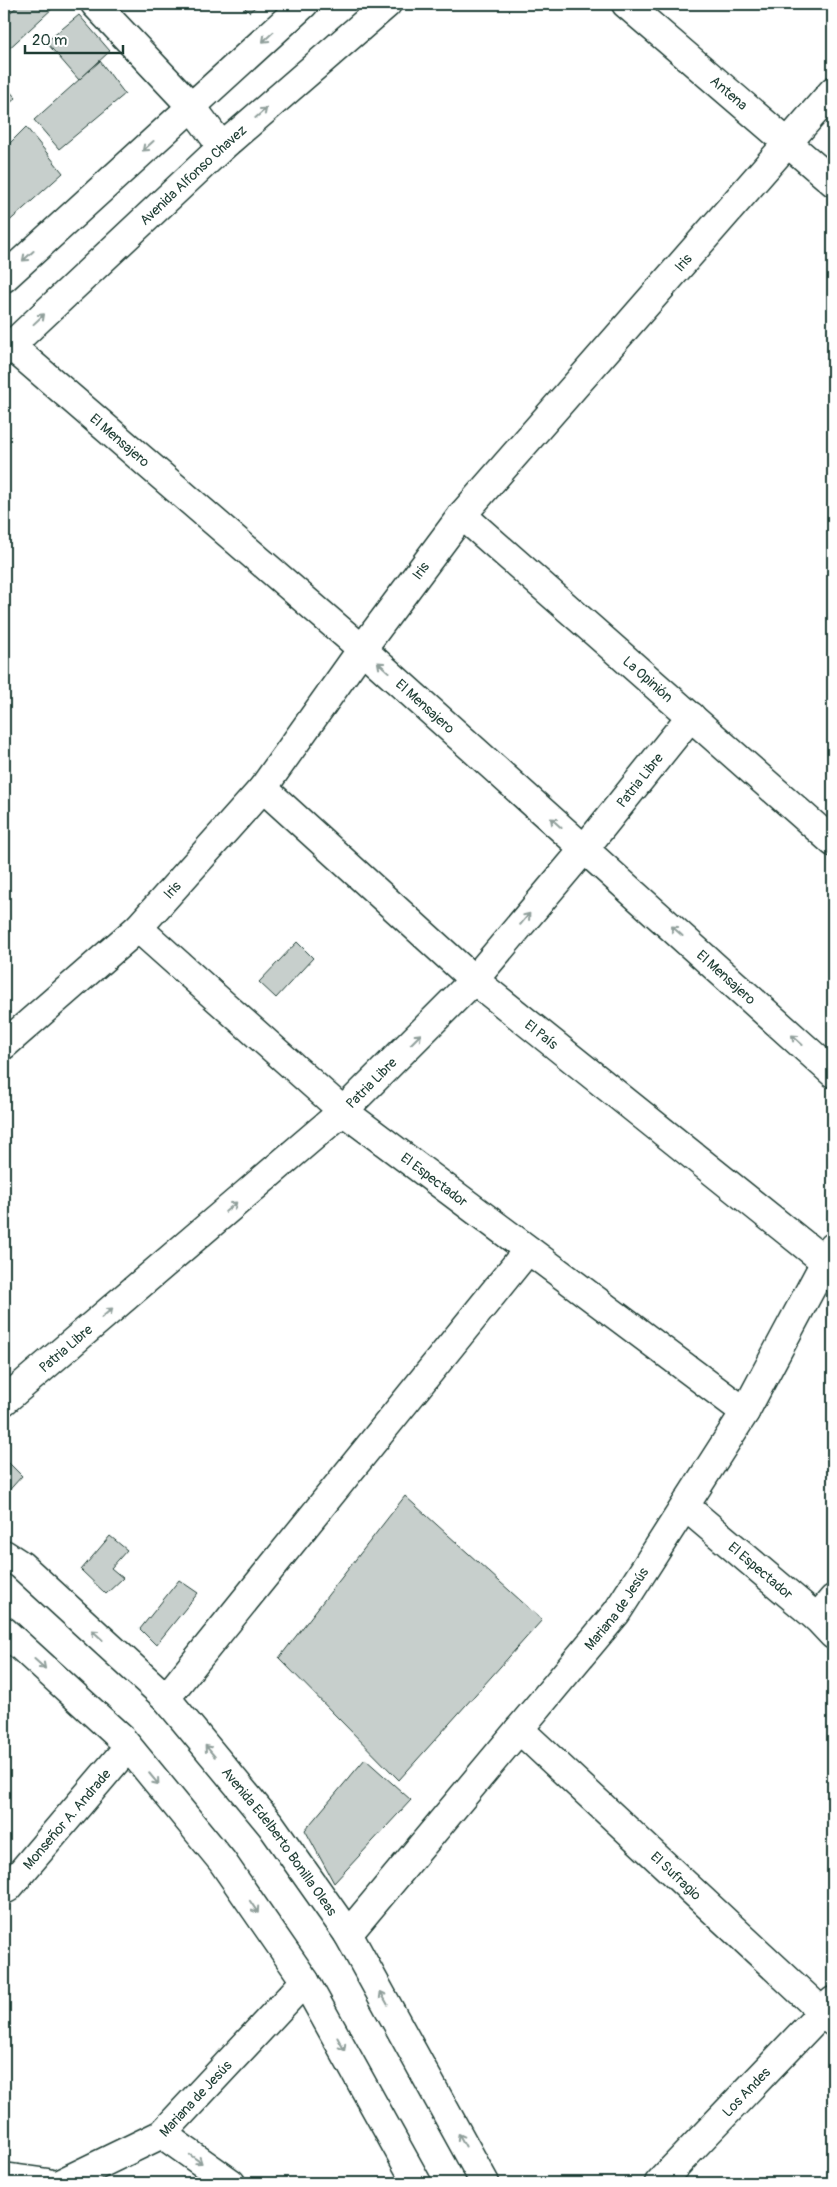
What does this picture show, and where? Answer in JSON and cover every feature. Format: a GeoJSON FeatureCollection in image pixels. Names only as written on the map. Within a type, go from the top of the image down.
{"type":"FeatureCollection","features":[{"type":"Feature","properties":{"kind":"street"},"geometry":{"type":"LineString","coordinates":[[95,4],[192,107],[222,147]]}},
{"type":"Feature","properties":{"kind":"street"},"geometry":{"type":"LineString","coordinates":[[4,278],[304,4]]}},
{"type":"Feature","properties":{"kind":"street","name":"Avenida Alfonso Chavez"},"geometry":{"type":"LineString","coordinates":[[8,349],[222,147],[387,4]]}},
{"type":"Feature","properties":{"kind":"street","name":"Antena"},"geometry":{"type":"LineString","coordinates":[[626,4],[833,182]]}},
{"type":"Feature","properties":{"kind":"street","name":"Iris"},"geometry":{"type":"LineString","coordinates":[[4,1045],[138,928],[264,788],[362,649],[462,515],[833,91]]}},
{"type":"Feature","properties":{"kind":"street","name":"El Mensajero"},"geometry":{"type":"LineString","coordinates":[[8,349],[362,649],[833,1073]]}},
{"type":"Feature","properties":{"kind":"street","name":"La Opinión"},"geometry":{"type":"LineString","coordinates":[[462,515],[833,842]]}},
{"type":"Feature","properties":{"kind":"street","name":"Patria Libre"},"geometry":{"type":"LineString","coordinates":[[4,1401],[343,1112],[474,980],[585,848],[691,716]]}},
{"type":"Feature","properties":{"kind":"street","name":"El País"},"geometry":{"type":"LineString","coordinates":[[264,788],[474,980],[830,1259]]}},
{"type":"Feature","properties":{"kind":"street","name":"El Espectador"},"geometry":{"type":"LineString","coordinates":[[138,928],[343,1112],[744,1412]]}},
{"type":"Feature","properties":{"kind":"street"},"geometry":{"type":"LineString","coordinates":[[166,1698],[528,1250]]}},
{"type":"Feature","properties":{"kind":"street","name":"Mariana de Jesús"},"geometry":{"type":"LineString","coordinates":[[348,1934],[617,1612],[686,1507],[744,1412],[830,1259]]}},
{"type":"Feature","properties":{"kind":"street","name":"El Espectador"},"geometry":{"type":"LineString","coordinates":[[686,1507],[828,1617]]}},
{"type":"Feature","properties":{"kind":"street","name":"Avenida Edelberto Bonilla Oleas"},"geometry":{"type":"LineString","coordinates":[[4,1554],[21,1565],[166,1698],[271,1824],[348,1934],[485,2183]]}},
{"type":"Feature","properties":{"kind":"street"},"geometry":{"type":"LineString","coordinates":[[4,1631],[128,1747],[222,1861],[305,1981],[417,2183]]}},
{"type":"Feature","properties":{"kind":"street","name":"El Sufragio"},"geometry":{"type":"LineString","coordinates":[[519,1729],[830,2012]]}},
{"type":"Feature","properties":{"kind":"street","name":"Monseñor A. Andrade"},"geometry":{"type":"LineString","coordinates":[[4,1890],[8,1888],[128,1747]]}},
{"type":"Feature","properties":{"kind":"street","name":"Mariana de Jesús"},"geometry":{"type":"LineString","coordinates":[[61,2183],[162,2134],[305,1981]]}},
{"type":"Feature","properties":{"kind":"street","name":"Los Andes"},"geometry":{"type":"LineString","coordinates":[[659,2183],[830,2012]]}},
{"type":"Feature","properties":{"kind":"street"},"geometry":{"type":"LineString","coordinates":[[162,2134],[231,2183]]}},
{"type":"Feature","properties":{"kind":"street"},"geometry":{"type":"LineString","coordinates":[[4,2176],[48,2183]]}},
{"type":"Feature","properties":{"kind":"building"},"geometry":{"type":"Polygon","coordinates":[[[20,4],[51,4],[54,7],[4,53],[4,18],[20,4]]]}},
{"type":"Feature","properties":{"kind":"building"},"geometry":{"type":"Polygon","coordinates":[[[241,4],[259,4],[249,12],[241,4]]]}},
{"type":"Feature","properties":{"kind":"building"},"geometry":{"type":"Polygon","coordinates":[[[79,15],[110,51],[79,80],[46,42],[79,15]]]}},
{"type":"Feature","properties":{"kind":"building"},"geometry":{"type":"Polygon","coordinates":[[[100,61],[125,94],[59,149],[34,120],[100,61]]]}},
{"type":"Feature","properties":{"kind":"building"},"geometry":{"type":"Polygon","coordinates":[[[4,85],[16,98],[4,108],[4,85]]]}},
{"type":"Feature","properties":{"kind":"building"},"geometry":{"type":"Polygon","coordinates":[[[26,127],[63,173],[4,226],[4,149],[26,127]]]}},
{"type":"Feature","properties":{"kind":"building"},"geometry":{"type":"Polygon","coordinates":[[[297,942],[313,958],[276,998],[259,982],[297,942]]]}},
{"type":"Feature","properties":{"kind":"building"},"geometry":{"type":"Polygon","coordinates":[[[4,1458],[22,1476],[4,1496],[4,1458]]]}},
{"type":"Feature","properties":{"kind":"building"},"geometry":{"type":"Polygon","coordinates":[[[405,1496],[542,1620],[399,1780],[279,1658],[405,1496]]]}},
{"type":"Feature","properties":{"kind":"building"},"geometry":{"type":"Polygon","coordinates":[[[110,1536],[127,1550],[111,1568],[123,1578],[106,1594],[81,1570],[110,1536]]]}},
{"type":"Feature","properties":{"kind":"building"},"geometry":{"type":"Polygon","coordinates":[[[179,1580],[198,1593],[156,1645],[140,1629],[179,1580]]]}},
{"type":"Feature","properties":{"kind":"building"},"geometry":{"type":"Polygon","coordinates":[[[365,1759],[411,1800],[334,1883],[305,1830],[365,1759]]]}}]}
